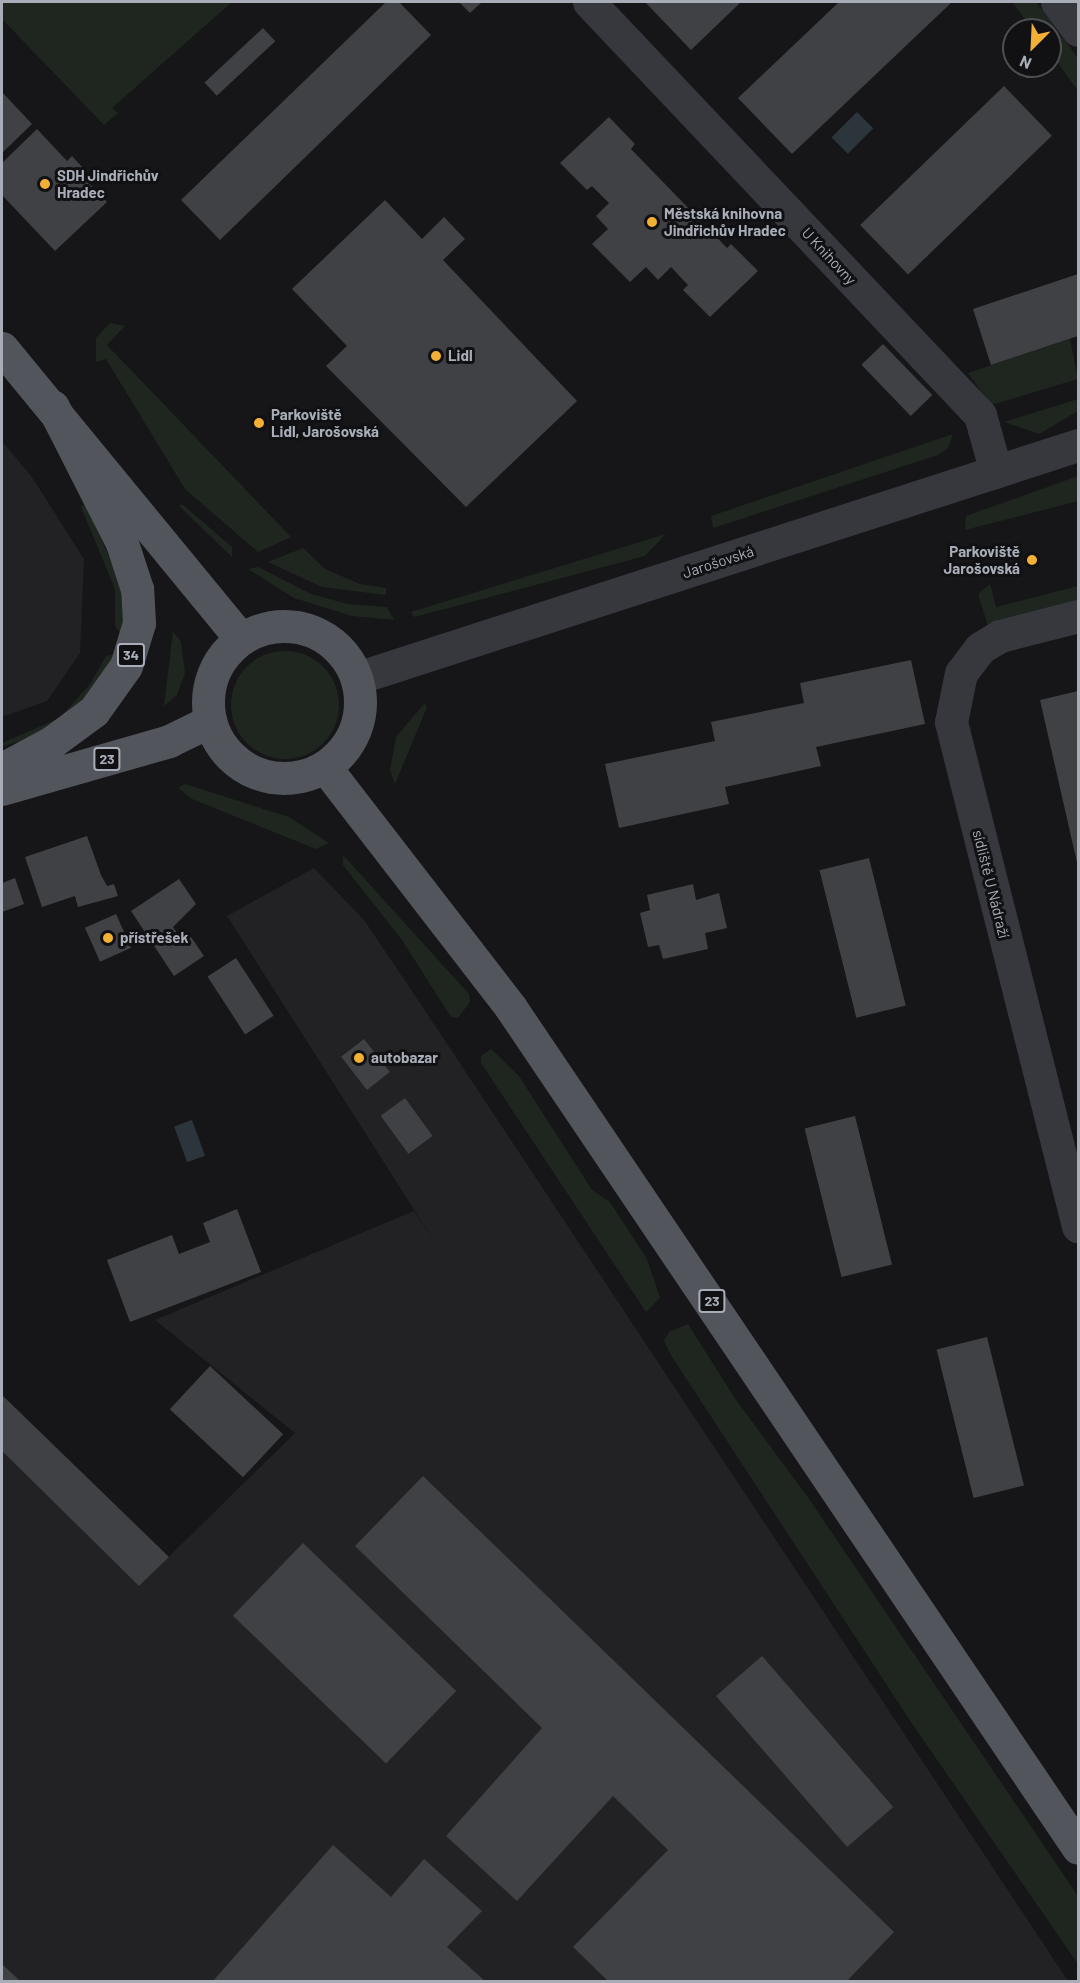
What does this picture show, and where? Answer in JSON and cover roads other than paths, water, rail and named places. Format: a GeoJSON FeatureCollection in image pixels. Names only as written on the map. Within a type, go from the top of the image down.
{"type":"FeatureCollection","features":[{"type":"Feature","properties":{"kind":"main road","name":"34"},"geometry":{"type":"LineString","coordinates":[[2,348],[53,407],[240,638]]}},
{"type":"Feature","properties":{"kind":"main road","name":"34"},"geometry":{"type":"LineString","coordinates":[[2,769],[52,742],[94,711],[126,666],[139,623],[136,589],[122,543],[53,407]]}},
{"type":"Feature","properties":{"kind":"main road"},"geometry":{"type":"LineString","coordinates":[[268,627],[300,627],[329,640],[357,678],[361,703],[357,728],[349,743],[326,767],[299,777],[256,773],[223,747],[210,721],[207,706],[212,676],[240,638],[268,627]]}},
{"type":"Feature","properties":{"kind":"main road","name":"23"},"geometry":{"type":"LineString","coordinates":[[2,789],[169,741],[210,721]]}},
{"type":"Feature","properties":{"kind":"main road","name":"23"},"geometry":{"type":"LineString","coordinates":[[326,767],[511,1008],[1078,1848]]}},
{"type":"Feature","properties":{"kind":"street","name":"U Knihovny"},"geometry":{"type":"LineString","coordinates":[[589,2],[980,416],[996,472]]}},
{"type":"Feature","properties":{"kind":"street"},"geometry":{"type":"LineString","coordinates":[[1057,2],[1078,30]]}},
{"type":"Feature","properties":{"kind":"street","name":"Jarošovská"},"geometry":{"type":"LineString","coordinates":[[357,678],[1078,445]]}},
{"type":"Feature","properties":{"kind":"street","name":"sídliště U Nádraží"},"geometry":{"type":"LineString","coordinates":[[1078,616],[1000,636],[980,648],[961,673],[951,722],[1078,1226]]}},
{"type":"Feature","properties":{"kind":"place","name":"SDH Jindřichův Hradec"},"geometry":{"type":"Point","coordinates":[45,184]}},
{"type":"Feature","properties":{"kind":"place","name":"Městská knihovna Jindřichův Hradec"},"geometry":{"type":"Point","coordinates":[652,222]}},
{"type":"Feature","properties":{"kind":"place","name":"Lidl"},"geometry":{"type":"Point","coordinates":[436,356]}},
{"type":"Feature","properties":{"kind":"place","name":"Parkoviště Lidl, Jarošovská"},"geometry":{"type":"Point","coordinates":[259,423]}},
{"type":"Feature","properties":{"kind":"place","name":"Parkoviště Jarošovská"},"geometry":{"type":"Point","coordinates":[1032,560]}},
{"type":"Feature","properties":{"kind":"place","name":"přístřešek"},"geometry":{"type":"Point","coordinates":[108,938]}},
{"type":"Feature","properties":{"kind":"place","name":"autobazar"},"geometry":{"type":"Point","coordinates":[359,1058]}}]}
